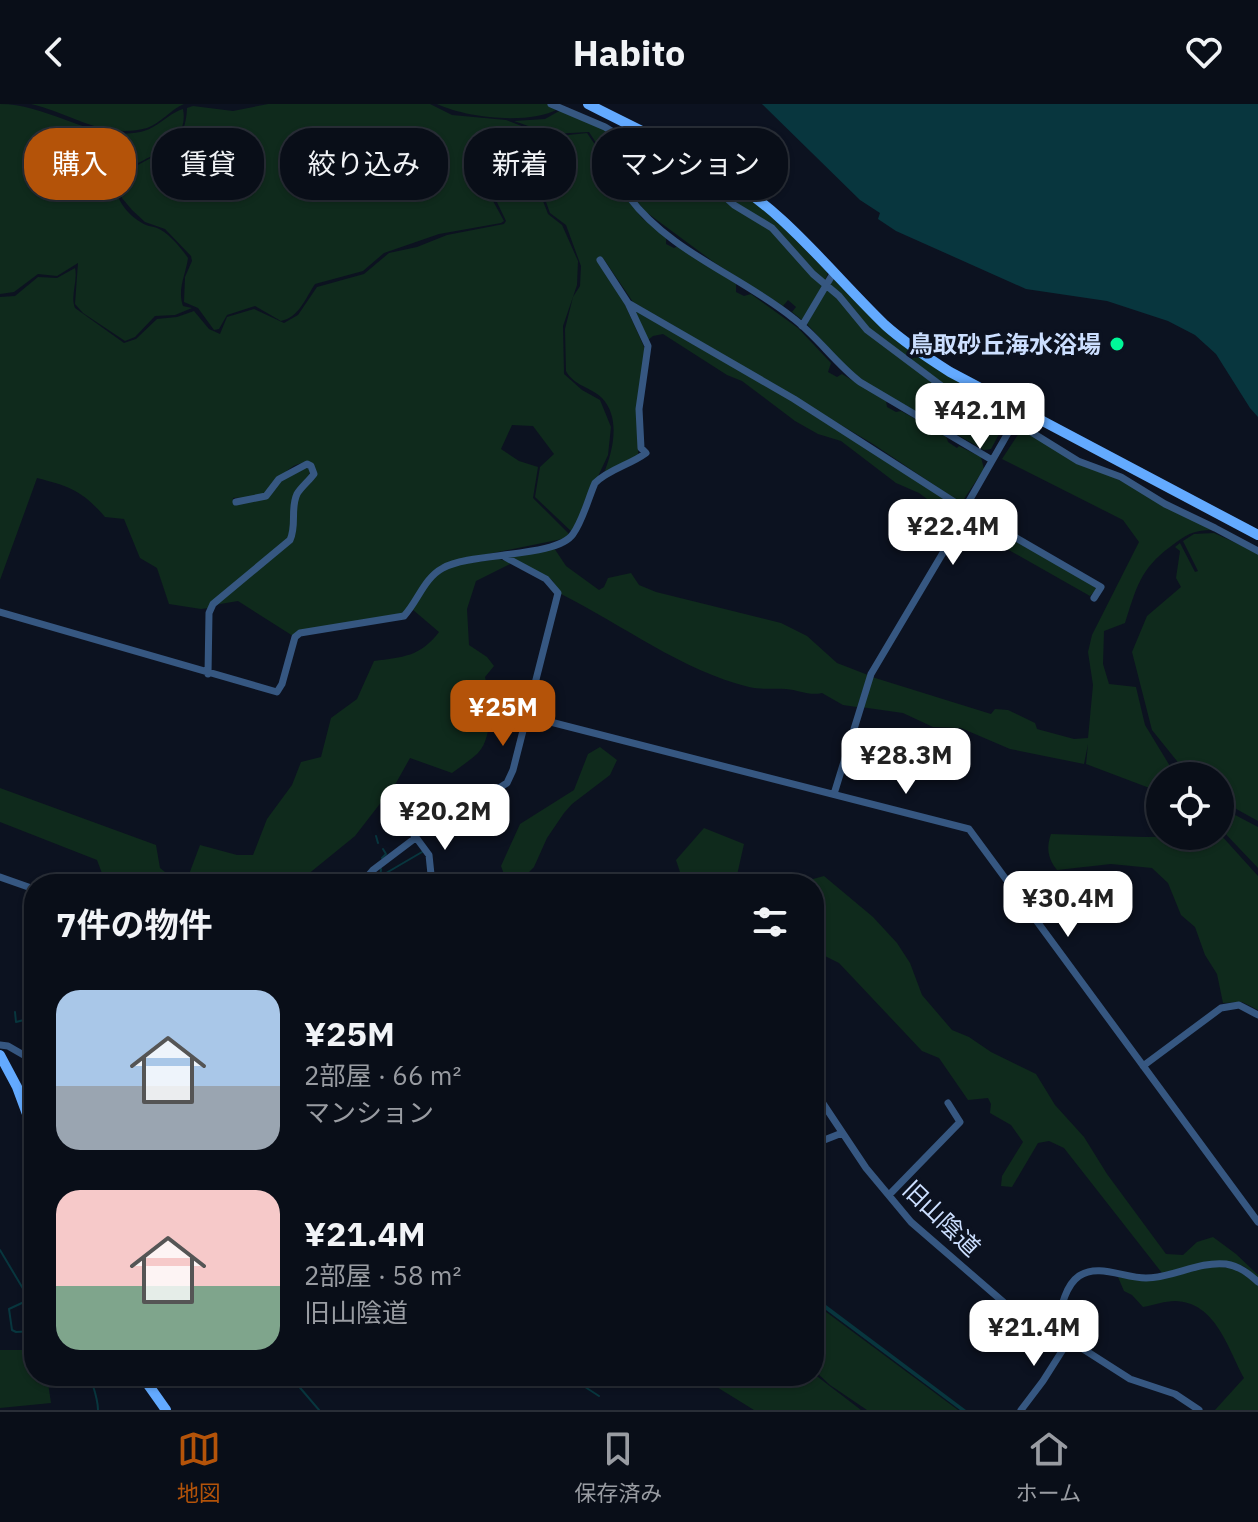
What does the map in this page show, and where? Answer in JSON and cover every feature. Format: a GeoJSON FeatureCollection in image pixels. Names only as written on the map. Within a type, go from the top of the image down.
{"type":"FeatureCollection","features":[{"type":"Feature","properties":{"kind":"main road"},"geometry":{"type":"LineString","coordinates":[[588,104],[635,128]]}},
{"type":"Feature","properties":{"kind":"main road"},"geometry":{"type":"LineString","coordinates":[[757,200],[781,219],[887,327],[920,353],[1258,535]]}},
{"type":"Feature","properties":{"kind":"main road"},"geometry":{"type":"LineString","coordinates":[[0,1055],[24,1106]]}},
{"type":"Feature","properties":{"kind":"main road"},"geometry":{"type":"LineString","coordinates":[[149,1386],[166,1410]]}},
{"type":"Feature","properties":{"kind":"street"},"geometry":{"type":"LineString","coordinates":[[551,104],[606,128]]}},
{"type":"Feature","properties":{"kind":"street"},"geometry":{"type":"LineString","coordinates":[[631,200],[638,209],[688,249],[802,326],[860,382],[992,460]]}},
{"type":"Feature","properties":{"kind":"street"},"geometry":{"type":"LineString","coordinates":[[728,200],[772,228],[839,296],[867,330],[943,387],[1015,421],[1078,461],[1121,477],[1165,504],[1258,551]]}},
{"type":"Feature","properties":{"kind":"street"},"geometry":{"type":"LineString","coordinates":[[0,612],[277,692],[295,637],[300,633],[404,616],[426,583],[441,568],[456,562],[563,543],[573,536],[595,483],[602,476],[646,453],[641,448],[639,409],[648,346],[628,303],[600,260]]}},
{"type":"Feature","properties":{"kind":"street"},"geometry":{"type":"LineString","coordinates":[[802,326],[834,272]]}},
{"type":"Feature","properties":{"kind":"street"},"geometry":{"type":"LineString","coordinates":[[628,303],[794,399],[967,508],[1101,587],[1094,598]]}},
{"type":"Feature","properties":{"kind":"street"},"geometry":{"type":"LineString","coordinates":[[834,794],[871,674],[1021,410]]}},
{"type":"Feature","properties":{"kind":"street"},"geometry":{"type":"LineString","coordinates":[[208,674],[209,613],[213,604],[290,540],[295,525],[294,503],[297,493],[314,474],[311,466],[307,464],[290,473],[261,498],[236,502]]}},
{"type":"Feature","properties":{"kind":"street"},"geometry":{"type":"LineString","coordinates":[[431,874],[429,855],[415,836],[415,830],[476,788],[499,788],[507,783],[513,770],[558,593],[546,579],[503,556]]}},
{"type":"Feature","properties":{"kind":"street"},"geometry":{"type":"LineString","coordinates":[[527,716],[969,829],[1258,1222]]}},
{"type":"Feature","properties":{"kind":"street"},"geometry":{"type":"LineString","coordinates":[[370,874],[415,836]]}},
{"type":"Feature","properties":{"kind":"street"},"geometry":{"type":"LineString","coordinates":[[0,877],[24,885]]}},
{"type":"Feature","properties":{"kind":"street"},"geometry":{"type":"LineString","coordinates":[[1143,1066],[1221,1008],[1239,1005],[1258,1015]]}},
{"type":"Feature","properties":{"kind":"street"},"geometry":{"type":"LineString","coordinates":[[0,1045],[24,1055]]}},
{"type":"Feature","properties":{"kind":"street"},"geometry":{"type":"LineString","coordinates":[[889,1195],[960,1122],[948,1103]]}},
{"type":"Feature","properties":{"kind":"street","name":"旧山陰道"},"geometry":{"type":"LineString","coordinates":[[824,1105],[889,1195],[933,1242],[1016,1313],[1056,1332],[1130,1379],[1175,1394],[1199,1410]]}},
{"type":"Feature","properties":{"kind":"street"},"geometry":{"type":"LineString","coordinates":[[824,1140],[842,1133]]}},
{"type":"Feature","properties":{"kind":"street"},"geometry":{"type":"LineString","coordinates":[[1056,1332],[1072,1282],[1093,1269],[1147,1278],[1207,1264],[1224,1264],[1236,1266],[1258,1282]]}},
{"type":"Feature","properties":{"kind":"street"},"geometry":{"type":"LineString","coordinates":[[1021,1410],[1051,1371],[1069,1340]]}},
{"type":"Feature","properties":{"kind":"shaded area"},"geometry":{"type":"Polygon","coordinates":[[[0,104],[36,110],[87,128],[24,128],[24,200],[119,200],[136,219],[159,229],[176,242],[188,258],[181,300],[183,306],[192,308],[175,315],[155,316],[135,337],[125,341],[83,313],[75,304],[78,263],[57,276],[38,274],[14,292],[0,294],[0,104]]]}},
{"type":"Feature","properties":{"kind":"shaded area"},"geometry":{"type":"Polygon","coordinates":[[[31,104],[184,104],[152,126],[136,130],[102,128],[31,104]]]}},
{"type":"Feature","properties":{"kind":"shaded area"},"geometry":{"type":"Polygon","coordinates":[[[268,104],[430,104],[452,115],[506,120],[527,128],[464,128],[464,200],[493,200],[504,221],[501,223],[439,234],[384,253],[363,271],[315,284],[301,307],[287,319],[281,321],[255,306],[227,315],[219,329],[214,330],[198,308],[184,302],[185,277],[191,256],[165,229],[145,222],[124,200],[136,200],[136,166],[152,157],[152,200],[264,200],[264,128],[184,128],[187,108],[233,111],[268,104]]]}},
{"type":"Feature","properties":{"kind":"shaded area"},"geometry":{"type":"Polygon","coordinates":[[[437,104],[549,104],[558,109],[531,117],[498,118],[464,113],[437,104]]]}},
{"type":"Feature","properties":{"kind":"shaded area"},"geometry":{"type":"Polygon","coordinates":[[[762,104],[1258,104],[1258,417],[1216,354],[1195,335],[1168,321],[1107,301],[1026,289],[896,231],[878,219],[880,213],[860,200],[762,104]]]}},
{"type":"Feature","properties":{"kind":"shaded area"},"geometry":{"type":"Polygon","coordinates":[[[183,109],[181,128],[152,128],[152,156],[136,164],[136,132],[157,125],[183,109]]]}},
{"type":"Feature","properties":{"kind":"shaded area"},"geometry":{"type":"Polygon","coordinates":[[[561,110],[603,128],[592,128],[592,137],[589,132],[576,133],[576,128],[534,128],[514,121],[545,119],[561,110]]]}},
{"type":"Feature","properties":{"kind":"shaded area"},"geometry":{"type":"Polygon","coordinates":[[[587,133],[592,140],[592,200],[628,200],[642,218],[666,236],[666,244],[674,248],[678,246],[736,284],[736,292],[744,296],[751,294],[798,328],[831,363],[828,372],[837,377],[842,374],[886,401],[887,407],[901,411],[946,436],[948,442],[957,448],[959,446],[981,457],[984,469],[964,499],[958,501],[873,444],[633,302],[603,258],[598,257],[623,300],[645,349],[638,454],[636,459],[604,473],[614,435],[612,415],[602,398],[573,380],[566,371],[565,329],[573,297],[580,286],[581,266],[566,225],[550,213],[545,200],[576,200],[576,134],[587,133]]]}},
{"type":"Feature","properties":{"kind":"shaded area"},"geometry":{"type":"Polygon","coordinates":[[[496,200],[543,201],[548,214],[562,225],[578,261],[577,285],[563,326],[564,374],[582,390],[600,400],[611,427],[608,455],[572,532],[535,497],[540,467],[554,454],[533,426],[512,425],[501,449],[519,461],[538,467],[533,498],[570,535],[567,538],[449,562],[428,578],[404,613],[297,631],[293,636],[238,601],[214,605],[291,541],[297,500],[302,490],[315,478],[312,465],[304,463],[289,469],[259,497],[233,498],[234,505],[268,498],[279,482],[303,467],[310,469],[294,498],[292,529],[288,539],[214,600],[209,608],[201,609],[169,604],[157,568],[140,558],[124,519],[105,517],[75,491],[37,478],[0,580],[0,297],[15,296],[38,277],[57,278],[75,268],[75,308],[124,343],[136,339],[157,319],[194,311],[209,329],[220,334],[227,317],[254,309],[284,323],[298,315],[317,287],[364,274],[389,253],[506,221],[496,200]]]}},
{"type":"Feature","properties":{"kind":"shaded area"},"geometry":{"type":"Polygon","coordinates":[[[731,200],[770,228],[823,285],[802,320],[792,312],[796,307],[788,300],[783,306],[715,263],[646,212],[637,201],[731,200]]]}},
{"type":"Feature","properties":{"kind":"shaded area"},"geometry":{"type":"Polygon","coordinates":[[[732,200],[751,200],[771,215],[828,273],[824,283],[779,234],[732,200]]]}},
{"type":"Feature","properties":{"kind":"shaded area"},"geometry":{"type":"Polygon","coordinates":[[[832,280],[910,349],[996,404],[994,407],[951,391],[867,328],[829,286],[832,280]]]}},
{"type":"Feature","properties":{"kind":"shaded area"},"geometry":{"type":"Polygon","coordinates":[[[827,288],[922,372],[998,416],[1005,423],[991,449],[984,450],[868,384],[846,367],[807,324],[827,288]]]}},
{"type":"Feature","properties":{"kind":"shaded area"},"geometry":{"type":"Polygon","coordinates":[[[634,308],[789,399],[964,511],[958,522],[919,493],[896,483],[841,441],[818,434],[795,421],[742,381],[727,375],[663,334],[648,340],[634,308]]]}},
{"type":"Feature","properties":{"kind":"shaded area"},"geometry":{"type":"Polygon","coordinates":[[[1021,430],[1217,530],[1191,533],[1160,555],[1140,580],[1125,623],[1104,631],[1103,664],[1109,684],[1136,687],[1145,725],[1167,762],[1146,762],[1146,787],[1086,764],[1088,744],[1084,764],[1010,749],[961,728],[933,727],[903,713],[861,707],[872,677],[991,714],[995,709],[1008,710],[1035,723],[1037,729],[1074,739],[1088,738],[1093,685],[1088,652],[1092,635],[1139,542],[1123,520],[1002,459],[1021,430]]]}},
{"type":"Feature","properties":{"kind":"shaded area"},"geometry":{"type":"Polygon","coordinates":[[[970,512],[1097,589],[1090,596],[963,524],[970,512]]]}},
{"type":"Feature","properties":{"kind":"shaded area"},"geometry":{"type":"Polygon","coordinates":[[[1214,533],[1258,553],[1258,821],[1234,808],[1234,762],[1178,762],[1152,730],[1132,652],[1147,616],[1181,587],[1176,578],[1180,551],[1175,547],[1180,543],[1195,572],[1198,571],[1183,541],[1194,534],[1214,533]]]}},
{"type":"Feature","properties":{"kind":"shaded area"},"geometry":{"type":"Polygon","coordinates":[[[554,548],[566,566],[599,590],[608,578],[631,573],[639,585],[656,592],[781,623],[807,636],[837,663],[868,675],[857,707],[843,705],[822,693],[754,688],[700,670],[561,594],[552,580],[508,557],[554,548]]]}},
{"type":"Feature","properties":{"kind":"shaded area"},"geometry":{"type":"Polygon","coordinates":[[[499,559],[512,563],[476,581],[467,609],[469,645],[494,666],[485,677],[489,716],[487,737],[475,756],[452,773],[410,758],[396,783],[355,836],[308,874],[189,874],[200,845],[237,855],[253,855],[267,819],[292,785],[301,762],[321,757],[331,718],[357,699],[374,661],[418,651],[439,632],[412,609],[434,577],[454,565],[499,559]]]}},
{"type":"Feature","properties":{"kind":"shaded area"},"geometry":{"type":"Polygon","coordinates":[[[600,747],[617,760],[610,775],[564,813],[527,874],[504,874],[501,866],[520,824],[574,790],[588,754],[600,747]]]}},
{"type":"Feature","properties":{"kind":"shaded area"},"geometry":{"type":"Polygon","coordinates":[[[0,788],[156,845],[160,868],[168,874],[102,874],[97,860],[0,822],[0,788]]]}},
{"type":"Feature","properties":{"kind":"shaded area"},"geometry":{"type":"Polygon","coordinates":[[[1234,814],[1258,827],[1258,868],[1234,843],[1234,814]]]}},
{"type":"Feature","properties":{"kind":"shaded area"},"geometry":{"type":"Polygon","coordinates":[[[704,828],[744,844],[737,874],[681,874],[676,860],[704,828]]]}},
{"type":"Feature","properties":{"kind":"shaded area"},"geometry":{"type":"Polygon","coordinates":[[[1051,834],[1146,837],[1146,850],[1234,849],[1258,876],[1258,1010],[1242,1002],[1223,1003],[1217,974],[1205,955],[1195,927],[1181,915],[1168,883],[1152,868],[1111,864],[1057,870],[1049,853],[1051,834]]]}},
{"type":"Feature","properties":{"kind":"shaded area"},"geometry":{"type":"Polygon","coordinates":[[[824,876],[873,917],[897,943],[910,963],[922,995],[952,1030],[1036,1074],[1055,1105],[1084,1137],[1107,1174],[1166,1254],[1183,1255],[1197,1242],[1213,1237],[1236,1254],[1258,1275],[1258,1279],[1245,1267],[1235,1263],[1162,1273],[1064,1148],[1049,1141],[1038,1143],[1012,1187],[1001,1186],[1002,1176],[1023,1142],[1011,1125],[990,1113],[988,1098],[968,1100],[939,1058],[922,1051],[839,963],[825,956],[824,876]]]}},
{"type":"Feature","properties":{"kind":"shaded area"},"geometry":{"type":"Polygon","coordinates":[[[1210,1266],[1234,1268],[1258,1284],[1258,1410],[1215,1410],[1244,1378],[1211,1318],[1189,1303],[1163,1302],[1143,1307],[1124,1291],[1118,1277],[1134,1279],[1210,1266]]]}},
{"type":"Feature","properties":{"kind":"shaded area"},"geometry":{"type":"Polygon","coordinates":[[[824,1304],[966,1410],[960,1410],[824,1308],[824,1304]]]}},
{"type":"Feature","properties":{"kind":"shaded area"},"geometry":{"type":"Polygon","coordinates":[[[824,1310],[958,1410],[867,1410],[824,1379],[824,1310]]]}},
{"type":"Feature","properties":{"kind":"shaded area"},"geometry":{"type":"Polygon","coordinates":[[[0,1350],[24,1350],[24,1386],[48,1386],[51,1403],[0,1408],[0,1350]]]}},
{"type":"Feature","properties":{"kind":"shaded area"},"geometry":{"type":"Polygon","coordinates":[[[824,1382],[861,1410],[754,1410],[715,1386],[824,1386],[824,1382]]]}},
{"type":"Feature","properties":{"kind":"waterway"},"geometry":{"type":"LineString","coordinates":[[376,836],[378,843]]}},
{"type":"Feature","properties":{"kind":"waterway"},"geometry":{"type":"LineString","coordinates":[[382,858],[386,854],[383,849]]}},
{"type":"Feature","properties":{"kind":"waterway"},"geometry":{"type":"LineString","coordinates":[[384,874],[422,852]]}},
{"type":"Feature","properties":{"kind":"waterway"},"geometry":{"type":"LineString","coordinates":[[380,874],[381,869]]}},
{"type":"Feature","properties":{"kind":"waterway"},"geometry":{"type":"LineString","coordinates":[[15,1012],[16,1022],[24,1020]]}},
{"type":"Feature","properties":{"kind":"waterway"},"geometry":{"type":"LineString","coordinates":[[0,1250],[24,1290]]}},
{"type":"Feature","properties":{"kind":"waterway"},"geometry":{"type":"LineString","coordinates":[[24,1302],[9,1309],[12,1330],[24,1332]]}},
{"type":"Feature","properties":{"kind":"waterway"},"geometry":{"type":"LineString","coordinates":[[93,1386],[98,1410]]}},
{"type":"Feature","properties":{"kind":"waterway"},"geometry":{"type":"LineString","coordinates":[[299,1386],[319,1410]]}},
{"type":"Feature","properties":{"kind":"waterway"},"geometry":{"type":"LineString","coordinates":[[584,1386],[599,1396]]}},
{"type":"Feature","properties":{"kind":"place","name":"鳥取砂丘海水浴場"},"geometry":{"type":"Point","coordinates":[1117,344]}}]}
